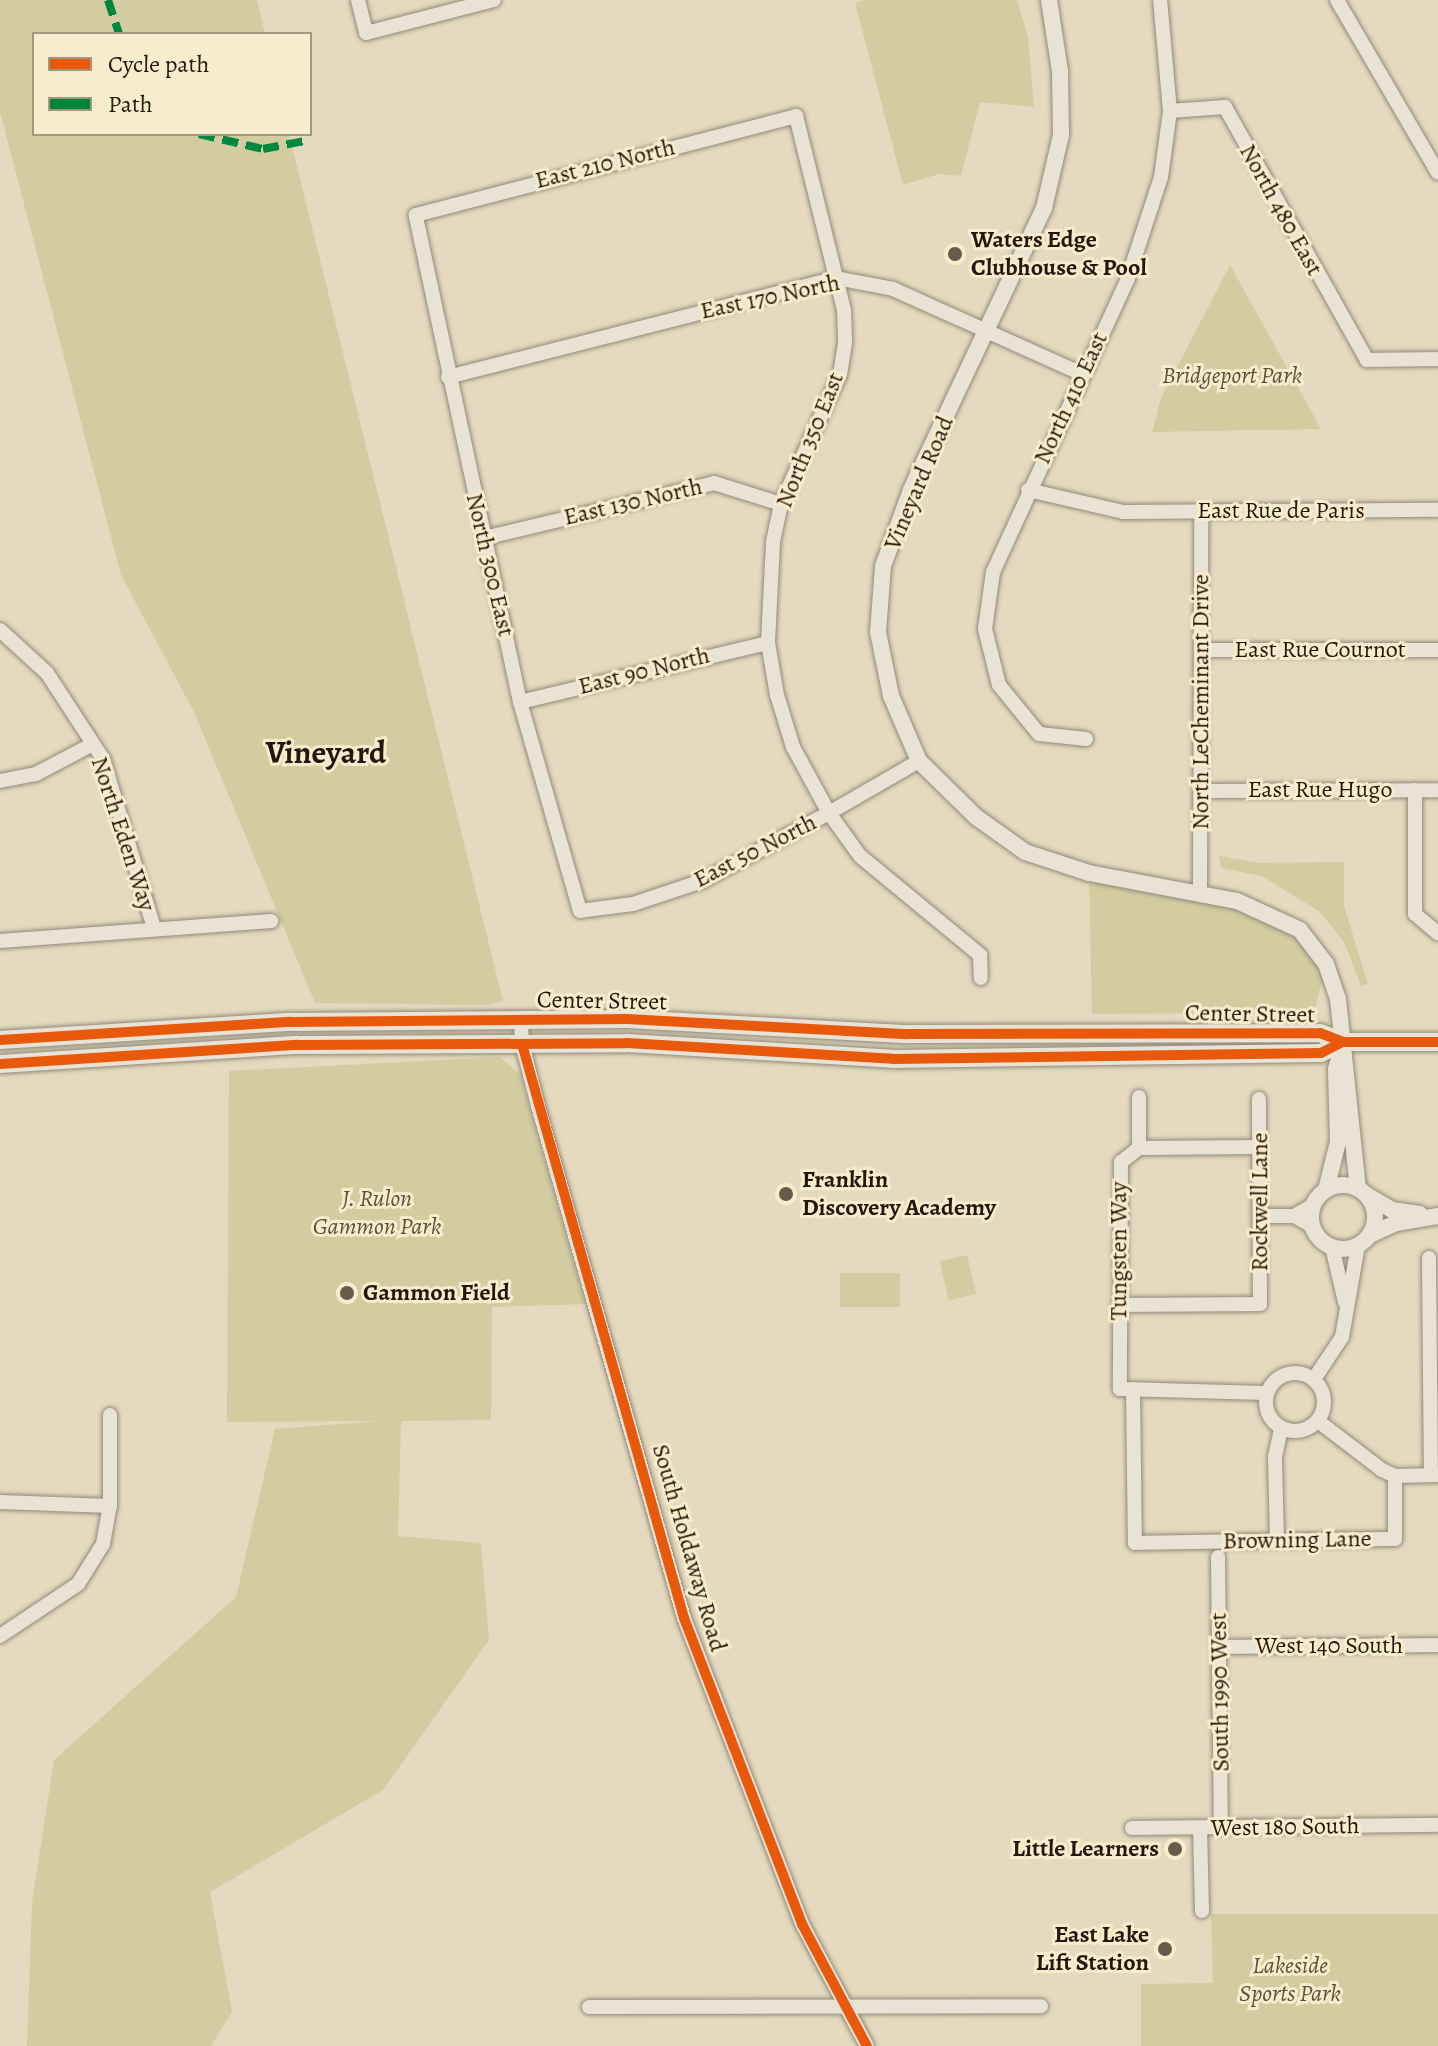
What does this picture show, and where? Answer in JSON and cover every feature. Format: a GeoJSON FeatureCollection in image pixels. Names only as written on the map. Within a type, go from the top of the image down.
{"type":"FeatureCollection","features":[{"type":"Feature","properties":{"kind":"main road","name":"Center Street"},"geometry":{"type":"LineString","coordinates":[[0,1040],[290,1022],[627,1019],[877,1033],[1320,1033],[1343,1042]]}},
{"type":"Feature","properties":{"kind":"main road"},"geometry":{"type":"LineString","coordinates":[[708,1047],[717,1037],[787,1042],[801,1030]]}},
{"type":"Feature","properties":{"kind":"main road"},"geometry":{"type":"LineString","coordinates":[[877,1033],[893,1059]]}},
{"type":"Feature","properties":{"kind":"main road","name":"Center Street"},"geometry":{"type":"LineString","coordinates":[[0,1064],[297,1045],[708,1047],[893,1059],[1321,1053],[1343,1042]]}},
{"type":"Feature","properties":{"kind":"main road"},"geometry":{"type":"LineString","coordinates":[[1343,1042],[1438,1042]]}},
{"type":"Feature","properties":{"kind":"street"},"geometry":{"type":"LineString","coordinates":[[358,0],[366,33],[494,0]]}},
{"type":"Feature","properties":{"kind":"street","name":"Vineyard Road"},"geometry":{"type":"LineString","coordinates":[[1049,0],[1060,71],[1061,135],[1044,208],[911,490],[883,566],[878,632],[891,696],[919,761],[976,817],[1025,852],[1089,873],[1200,893],[1271,913],[1300,930],[1326,964],[1338,999],[1362,1192]]}},
{"type":"Feature","properties":{"kind":"street","name":"North 410 East"},"geometry":{"type":"LineString","coordinates":[[1086,739],[1039,734],[999,685],[985,629],[993,572],[1028,490],[1128,278],[1161,177],[1170,111],[1160,0]]}},
{"type":"Feature","properties":{"kind":"street"},"geometry":{"type":"LineString","coordinates":[[1337,0],[1438,173]]}},
{"type":"Feature","properties":{"kind":"street","name":"North 480 East"},"geometry":{"type":"LineString","coordinates":[[1170,111],[1225,107],[1367,360],[1438,359]]}},
{"type":"Feature","properties":{"kind":"street","name":"East 210 North"},"geometry":{"type":"LineString","coordinates":[[416,215],[796,116]]}},
{"type":"Feature","properties":{"kind":"street","name":"North 350 East"},"geometry":{"type":"LineString","coordinates":[[796,116],[844,321],[840,374],[781,504],[769,583],[768,643],[793,747],[829,813],[860,856],[980,955],[981,978]]}},
{"type":"Feature","properties":{"kind":"street","name":"North 300 East"},"geometry":{"type":"LineString","coordinates":[[416,215],[448,377],[520,702],[580,911]]}},
{"type":"Feature","properties":{"kind":"street","name":"East 170 North"},"geometry":{"type":"LineString","coordinates":[[448,377],[836,278],[893,289],[1082,374]]}},
{"type":"Feature","properties":{"kind":"street","name":"East 130 North"},"geometry":{"type":"LineString","coordinates":[[484,538],[714,483],[781,504]]}},
{"type":"Feature","properties":{"kind":"street","name":"East Rue de Paris"},"geometry":{"type":"LineString","coordinates":[[1028,490],[1123,512],[1438,510]]}},
{"type":"Feature","properties":{"kind":"street","name":"North LeCheminant Drive"},"geometry":{"type":"LineString","coordinates":[[1200,893],[1201,512]]}},
{"type":"Feature","properties":{"kind":"street","name":"North Eden Way"},"geometry":{"type":"LineString","coordinates":[[0,630],[47,673],[103,759],[154,928]]}},
{"type":"Feature","properties":{"kind":"street","name":"East 90 North"},"geometry":{"type":"LineString","coordinates":[[520,702],[768,643]]}},
{"type":"Feature","properties":{"kind":"street","name":"East Rue Cournot"},"geometry":{"type":"LineString","coordinates":[[1202,650],[1438,650]]}},
{"type":"Feature","properties":{"kind":"street"},"geometry":{"type":"LineString","coordinates":[[0,781],[36,774],[93,744]]}},
{"type":"Feature","properties":{"kind":"street","name":"East 50 North"},"geometry":{"type":"LineString","coordinates":[[580,911],[633,904],[702,881],[919,761]]}},
{"type":"Feature","properties":{"kind":"street"},"geometry":{"type":"LineString","coordinates":[[1415,790],[1415,914],[1438,933]]}},
{"type":"Feature","properties":{"kind":"street","name":"East Rue Hugo"},"geometry":{"type":"LineString","coordinates":[[1202,791],[1438,790]]}},
{"type":"Feature","properties":{"kind":"street"},"geometry":{"type":"LineString","coordinates":[[0,941],[271,921]]}},
{"type":"Feature","properties":{"kind":"street","name":"South Holdaway Road"},"geometry":{"type":"LineString","coordinates":[[521,1020],[522,1044],[684,1618],[802,1924],[867,2046]]}},
{"type":"Feature","properties":{"kind":"street"},"geometry":{"type":"LineString","coordinates":[[1294,1216],[1313,1205],[1326,1190],[1338,1142],[1336,1069],[1343,1042]]}},
{"type":"Feature","properties":{"kind":"street"},"geometry":{"type":"LineString","coordinates":[[1139,1097],[1139,1148]]}},
{"type":"Feature","properties":{"kind":"street","name":"Rockwell Lane"},"geometry":{"type":"LineString","coordinates":[[1119,1305],[1260,1304],[1259,1099]]}},
{"type":"Feature","properties":{"kind":"street","name":"Tungsten Way"},"geometry":{"type":"LineString","coordinates":[[1135,1543],[1119,1305],[1118,1174],[1124,1157],[1139,1148],[1259,1147]]}},
{"type":"Feature","properties":{"kind":"street"},"geometry":{"type":"LineString","coordinates":[[1326,1190],[1362,1192],[1392,1210],[1436,1216]]}},
{"type":"Feature","properties":{"kind":"street"},"geometry":{"type":"LineString","coordinates":[[1314,1379],[1342,1337],[1345,1302],[1364,1240],[1376,1215],[1362,1192]]}},
{"type":"Feature","properties":{"kind":"street"},"geometry":{"type":"LineString","coordinates":[[1312,1226],[1313,1205]]}},
{"type":"Feature","properties":{"kind":"street"},"geometry":{"type":"LineString","coordinates":[[1260,1216],[1294,1216],[1312,1226],[1332,1247],[1345,1302]]}},
{"type":"Feature","properties":{"kind":"street"},"geometry":{"type":"LineString","coordinates":[[1332,1247],[1364,1240],[1396,1223],[1436,1216]]}},
{"type":"Feature","properties":{"kind":"street"},"geometry":{"type":"LineString","coordinates":[[1318,1421],[1395,1476],[1434,1475],[1434,1332],[1429,1258]]}},
{"type":"Feature","properties":{"kind":"street"},"geometry":{"type":"LineString","coordinates":[[1126,1389],[1267,1393],[1287,1374],[1314,1379]]}},
{"type":"Feature","properties":{"kind":"street"},"geometry":{"type":"LineString","coordinates":[[1267,1393],[1269,1416],[1281,1428],[1298,1432],[1318,1421],[1325,1401],[1314,1379]]}},
{"type":"Feature","properties":{"kind":"street"},"geometry":{"type":"LineString","coordinates":[[0,1636],[78,1584],[103,1544],[110,1506],[110,1415]]}},
{"type":"Feature","properties":{"kind":"street"},"geometry":{"type":"LineString","coordinates":[[1277,1541],[1275,1457],[1281,1428]]}},
{"type":"Feature","properties":{"kind":"street","name":"Browning Lane"},"geometry":{"type":"LineString","coordinates":[[1135,1543],[1395,1539],[1395,1476]]}},
{"type":"Feature","properties":{"kind":"street"},"geometry":{"type":"LineString","coordinates":[[0,1502],[110,1506]]}},
{"type":"Feature","properties":{"kind":"street","name":"South 1990 West"},"geometry":{"type":"LineString","coordinates":[[1218,1557],[1221,1827]]}},
{"type":"Feature","properties":{"kind":"street","name":"West 140 South"},"geometry":{"type":"LineString","coordinates":[[1220,1647],[1438,1645]]}},
{"type":"Feature","properties":{"kind":"street","name":"West 180 South"},"geometry":{"type":"LineString","coordinates":[[1132,1828],[1438,1825]]}},
{"type":"Feature","properties":{"kind":"street"},"geometry":{"type":"LineString","coordinates":[[1200,1828],[1202,1911]]}},
{"type":"Feature","properties":{"kind":"street"},"geometry":{"type":"LineString","coordinates":[[589,2007],[1041,2006]]}},
{"type":"Feature","properties":{"kind":"green space"},"geometry":{"type":"Polygon","coordinates":[[[0,0],[257,0],[265,32],[32,32],[32,136],[289,136],[503,1001],[487,1005],[315,1003],[194,712],[121,575],[0,112],[0,0]]]}},
{"type":"Feature","properties":{"kind":"green space"},"geometry":{"type":"Polygon","coordinates":[[[866,0],[1017,0],[1028,37],[1034,107],[980,102],[961,176],[939,174],[903,185],[855,3],[866,0]]]}},
{"type":"Feature","properties":{"kind":"green space","name":"Bridgeport Park"},"geometry":{"type":"Polygon","coordinates":[[[1230,265],[1321,429],[1152,432],[1161,398],[1230,265]]]}},
{"type":"Feature","properties":{"kind":"green space"},"geometry":{"type":"Polygon","coordinates":[[[1219,856],[1259,863],[1344,862],[1344,906],[1368,984],[1361,986],[1344,942],[1320,912],[1262,876],[1221,868],[1219,856]]]}},
{"type":"Feature","properties":{"kind":"green space"},"geometry":{"type":"Polygon","coordinates":[[[1089,873],[1271,913],[1326,964],[1314,1012],[1092,1014],[1089,873]]]}},
{"type":"Feature","properties":{"kind":"green space","name":"J. Rulon Gammon Park"},"geometry":{"type":"Polygon","coordinates":[[[500,1057],[520,1075],[585,1304],[492,1307],[491,1420],[401,1421],[398,1536],[481,1543],[489,1640],[383,1790],[210,1892],[232,2012],[211,2046],[27,2046],[32,1902],[54,1760],[236,1597],[275,1429],[380,1421],[227,1422],[229,1071],[500,1057]]]}},
{"type":"Feature","properties":{"kind":"green space"},"geometry":{"type":"Polygon","coordinates":[[[967,1255],[976,1294],[949,1300],[940,1261],[967,1255]]]}},
{"type":"Feature","properties":{"kind":"green space"},"geometry":{"type":"Polygon","coordinates":[[[840,1273],[900,1273],[900,1307],[840,1307],[840,1273]]]}},
{"type":"Feature","properties":{"kind":"green space","name":"Lakeside Sports Park"},"geometry":{"type":"Polygon","coordinates":[[[1211,1914],[1438,1914],[1438,2046],[1141,2046],[1141,1984],[1213,1983],[1211,1914]]]}},
{"type":"Feature","properties":{"kind":"marked path"},"geometry":{"type":"LineString","coordinates":[[108,0],[118,32]]}},
{"type":"Feature","properties":{"kind":"marked path"},"geometry":{"type":"LineString","coordinates":[[208,136],[263,149],[305,141]]}},
{"type":"Feature","properties":{"kind":"cycle path"},"geometry":{"type":"LineString","coordinates":[[0,1040],[290,1022],[627,1019],[908,1034],[1320,1033],[1343,1042],[1438,1042]]}},
{"type":"Feature","properties":{"kind":"cycle path"},"geometry":{"type":"LineString","coordinates":[[0,1064],[297,1045],[627,1043],[893,1059],[1321,1053],[1343,1042]]}},
{"type":"Feature","properties":{"kind":"cycle path"},"geometry":{"type":"LineString","coordinates":[[522,1044],[684,1618],[802,1924],[867,2046]]}},
{"type":"Feature","properties":{"kind":"place","name":"Waters Edge Clubhouse & Pool"},"geometry":{"type":"Point","coordinates":[955,254]}},
{"type":"Feature","properties":{"kind":"place","name":"Franklin Discovery Academy"},"geometry":{"type":"Point","coordinates":[786,1194]}},
{"type":"Feature","properties":{"kind":"place","name":"Gammon Field"},"geometry":{"type":"Point","coordinates":[347,1293]}},
{"type":"Feature","properties":{"kind":"place","name":"Little Learners"},"geometry":{"type":"Point","coordinates":[1175,1849]}},
{"type":"Feature","properties":{"kind":"place","name":"East Lake Lift Station"},"geometry":{"type":"Point","coordinates":[1165,1949]}},
{"type":"Feature","properties":{"kind":"district","name":"Vineyard"},"geometry":{"type":"Point","coordinates":[326,752]}}]}
